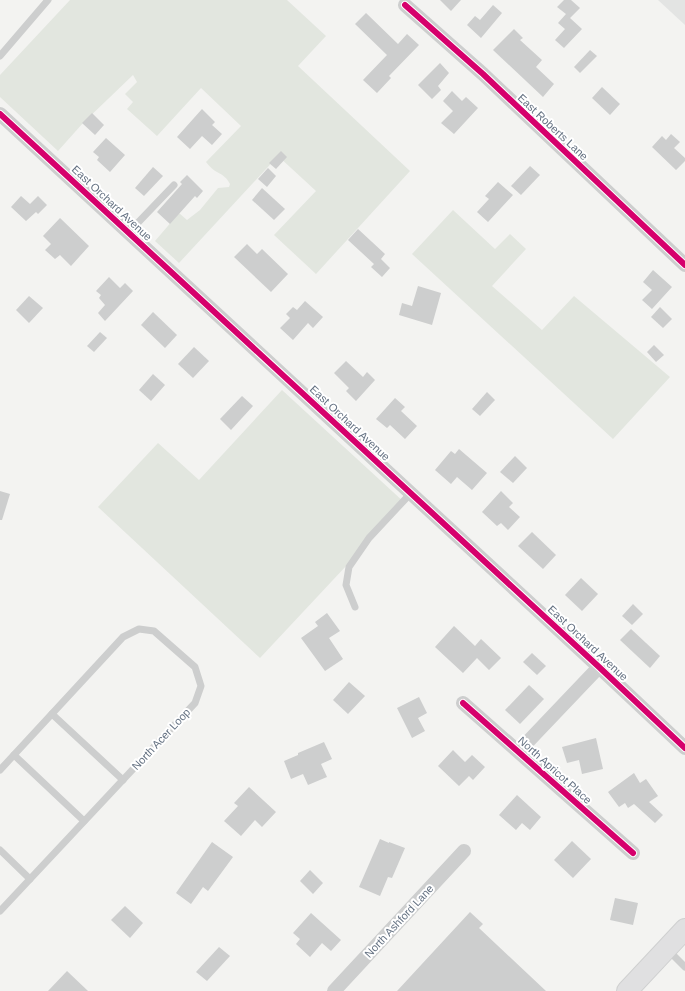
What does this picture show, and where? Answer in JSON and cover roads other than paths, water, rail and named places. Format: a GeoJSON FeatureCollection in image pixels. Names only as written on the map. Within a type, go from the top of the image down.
{"type":"FeatureCollection","features":[{"type":"Feature","properties":{"kind":"main road"},"geometry":{"type":"LineString","coordinates":[[627,991],[685,929]]}},
{"type":"Feature","properties":{"kind":"street","name":"East Roberts Lane"},"geometry":{"type":"LineString","coordinates":[[405,5],[483,74],[685,265]]}},
{"type":"Feature","properties":{"kind":"street","name":"East Orchard Avenue"},"geometry":{"type":"LineString","coordinates":[[0,114],[685,748]]}},
{"type":"Feature","properties":{"kind":"street","name":"North Apricot Place"},"geometry":{"type":"LineString","coordinates":[[519,751],[599,667]]}},
{"type":"Feature","properties":{"kind":"street","name":"North Apricot Place"},"geometry":{"type":"LineString","coordinates":[[464,703],[633,854]]}},
{"type":"Feature","properties":{"kind":"street","name":"North Ashford Lane"},"geometry":{"type":"LineString","coordinates":[[334,991],[464,851]]}},
{"type":"Feature","properties":{"kind":"lane"},"geometry":{"type":"LineString","coordinates":[[0,56],[48,0]]}},
{"type":"Feature","properties":{"kind":"lane"},"geometry":{"type":"LineString","coordinates":[[129,232],[174,185]]}},
{"type":"Feature","properties":{"kind":"lane"},"geometry":{"type":"LineString","coordinates":[[355,607],[346,585],[349,567],[369,538],[411,493]]}},
{"type":"Feature","properties":{"kind":"lane","name":"North Acer Loop"},"geometry":{"type":"LineString","coordinates":[[0,770],[123,637],[139,629],[154,631],[195,667],[201,686],[195,703],[0,912]]}},
{"type":"Feature","properties":{"kind":"lane"},"geometry":{"type":"LineString","coordinates":[[52,714],[123,780]]}},
{"type":"Feature","properties":{"kind":"lane"},"geometry":{"type":"LineString","coordinates":[[14,755],[84,821]]}},
{"type":"Feature","properties":{"kind":"lane"},"geometry":{"type":"LineString","coordinates":[[0,850],[30,879]]}},
{"type":"Feature","properties":{"kind":"lane"},"geometry":{"type":"LineString","coordinates":[[666,949],[685,967]]}}]}
